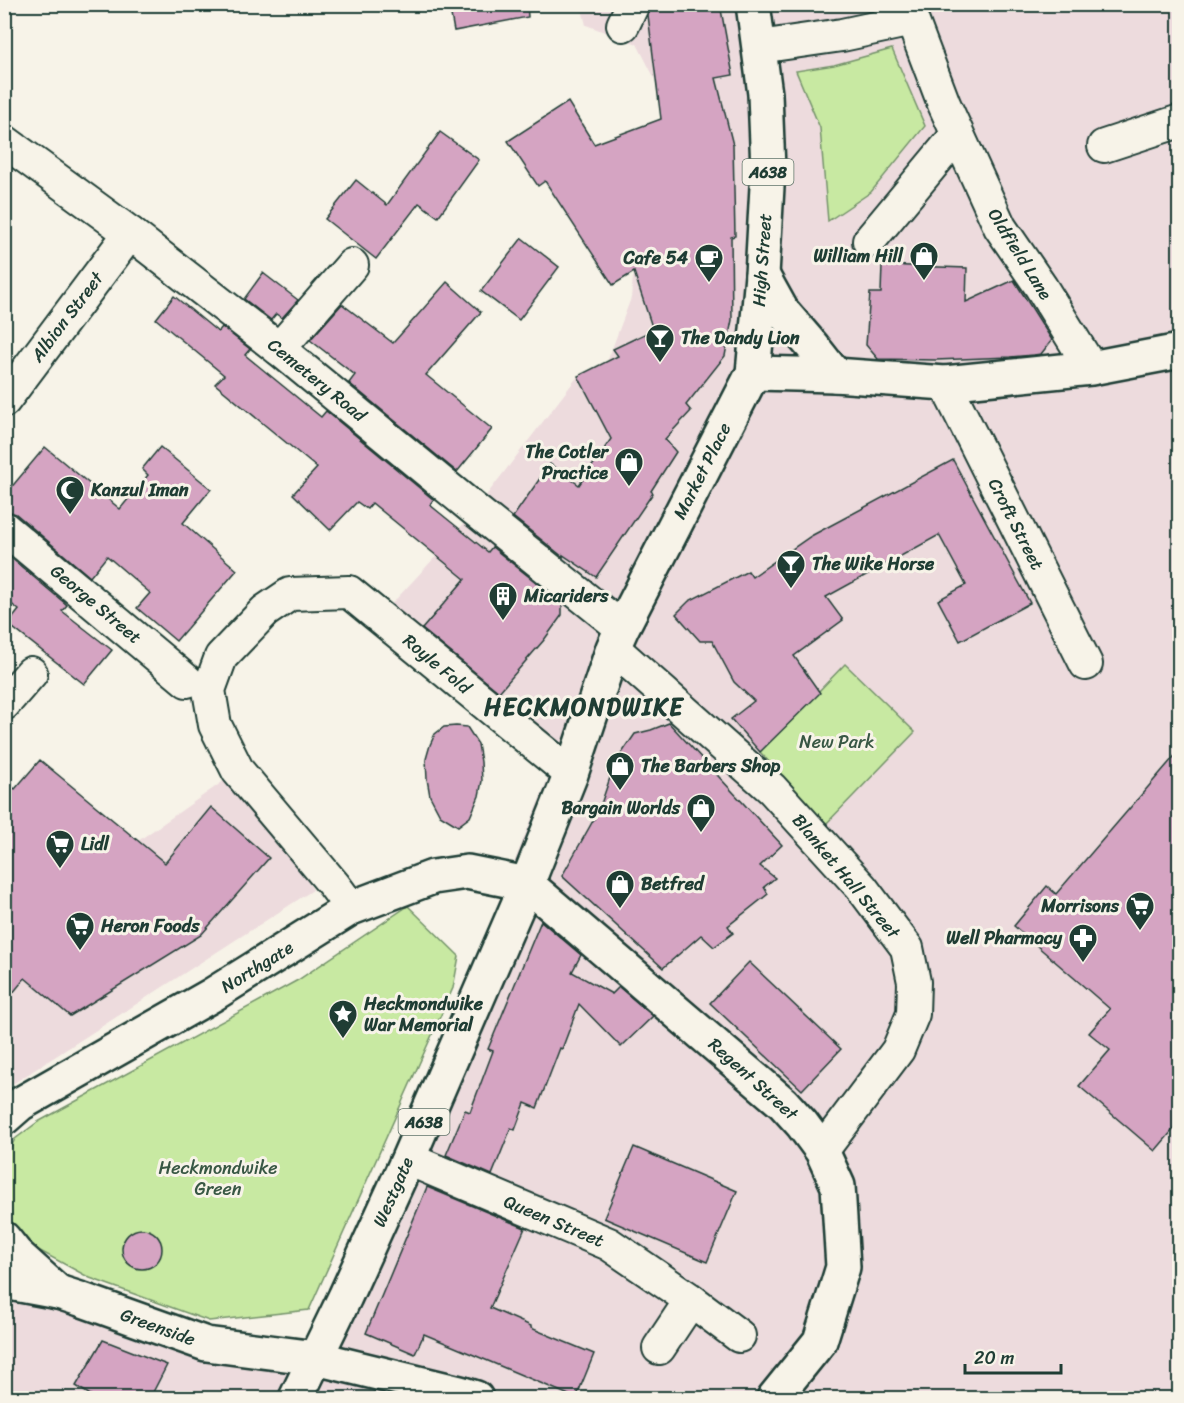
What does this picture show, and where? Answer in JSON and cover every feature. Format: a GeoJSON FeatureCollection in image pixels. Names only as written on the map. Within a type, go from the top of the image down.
{"type":"FeatureCollection","features":[{"type":"Feature","properties":{"kind":"main road","name":"High Street"},"geometry":{"type":"LineString","coordinates":[[753,4],[765,94],[768,169],[753,373]]}},
{"type":"Feature","properties":{"kind":"main road"},"geometry":{"type":"LineString","coordinates":[[762,275],[782,311],[835,375]]}},
{"type":"Feature","properties":{"kind":"main road"},"geometry":{"type":"LineString","coordinates":[[753,373],[835,375],[945,383],[1091,368],[1179,351]]}},
{"type":"Feature","properties":{"kind":"main road","name":"Market Place"},"geometry":{"type":"LineString","coordinates":[[527,884],[571,774],[618,638],[753,373]]}},
{"type":"Feature","properties":{"kind":"main road","name":"Northgate"},"geometry":{"type":"LineString","coordinates":[[4,1118],[20,1104],[212,995],[351,908],[433,877],[467,872],[527,884]]}},
{"type":"Feature","properties":{"kind":"main road","name":"Regent Street"},"geometry":{"type":"LineString","coordinates":[[527,884],[783,1103],[822,1151],[838,1186],[843,1267],[820,1341],[774,1398]]}},
{"type":"Feature","properties":{"kind":"main road","name":"Westgate"},"geometry":{"type":"LineString","coordinates":[[296,1398],[408,1159],[527,884]]}},
{"type":"Feature","properties":{"kind":"main road"},"geometry":{"type":"LineString","coordinates":[[4,1239],[16,1254],[58,1292]]}},
{"type":"Feature","properties":{"kind":"main road","name":"Greenside"},"geometry":{"type":"LineString","coordinates":[[4,1281],[58,1292],[206,1344],[316,1358],[476,1398]]}},
{"type":"Feature","properties":{"kind":"street","name":"Oldfield Lane"},"geometry":{"type":"LineString","coordinates":[[759,47],[842,35],[909,12],[957,135],[1000,227],[1041,287],[1091,368]]}},
{"type":"Feature","properties":{"kind":"street"},"geometry":{"type":"LineString","coordinates":[[1104,146],[1179,121]]}},
{"type":"Feature","properties":{"kind":"street"},"geometry":{"type":"LineString","coordinates":[[869,242],[957,135]]}},
{"type":"Feature","properties":{"kind":"street","name":"Cemetery Road"},"geometry":{"type":"LineString","coordinates":[[4,141],[130,233],[279,349],[484,518],[618,638]]}},
{"type":"Feature","properties":{"kind":"street","name":"Albion Street"},"geometry":{"type":"LineString","coordinates":[[4,401],[130,233]]}},
{"type":"Feature","properties":{"kind":"street"},"geometry":{"type":"LineString","coordinates":[[279,349],[352,265]]}},
{"type":"Feature","properties":{"kind":"street","name":"Croft Street"},"geometry":{"type":"LineString","coordinates":[[945,383],[1086,664]]}},
{"type":"Feature","properties":{"kind":"street","name":"George Street"},"geometry":{"type":"LineString","coordinates":[[4,528],[187,681]]}},
{"type":"Feature","properties":{"kind":"street","name":"Royle Fold"},"geometry":{"type":"LineString","coordinates":[[351,908],[238,771],[215,725],[209,690],[221,657],[265,611],[290,594],[349,592],[571,774]]}},
{"type":"Feature","properties":{"kind":"street","name":"Blanket Hall Street"},"geometry":{"type":"LineString","coordinates":[[618,638],[772,789],[862,888],[907,948],[914,982],[913,1014],[898,1050],[822,1151]]}},
{"type":"Feature","properties":{"kind":"street"},"geometry":{"type":"LineString","coordinates":[[4,704],[31,673]]}},
{"type":"Feature","properties":{"kind":"street","name":"Queen Street"},"geometry":{"type":"LineString","coordinates":[[408,1159],[609,1244],[739,1336]]}},
{"type":"Feature","properties":{"kind":"street"},"geometry":{"type":"LineString","coordinates":[[659,1348],[691,1300]]}},
{"type":"Feature","properties":{"kind":"shaded area"},"geometry":{"type":"Polygon","coordinates":[[[581,5],[1179,5],[1179,1398],[5,1398],[5,1288],[310,1364],[558,753],[386,610],[475,510],[578,376],[607,362],[631,298],[633,277],[679,261],[670,108],[637,44],[586,25],[581,5]]]}},
{"type":"Feature","properties":{"kind":"shaded area"},"geometry":{"type":"Polygon","coordinates":[[[40,760],[138,841],[238,771],[313,890],[5,1089],[5,780],[16,789],[40,760]]]}},
{"type":"Feature","properties":{"kind":"green space"},"geometry":{"type":"Polygon","coordinates":[[[892,49],[925,126],[871,192],[828,221],[820,128],[796,71],[834,65],[892,49]]]}},
{"type":"Feature","properties":{"kind":"green space","name":"New Park"},"geometry":{"type":"Polygon","coordinates":[[[845,664],[915,732],[826,824],[760,752],[845,664]]]}},
{"type":"Feature","properties":{"kind":"green space","name":"Heckmondwike Green"},"geometry":{"type":"Polygon","coordinates":[[[408,906],[459,956],[453,988],[309,1310],[209,1321],[90,1278],[29,1245],[5,1215],[4,1160],[15,1139],[38,1122],[298,980],[408,906]]]}},
{"type":"Feature","properties":{"kind":"building"},"geometry":{"type":"Polygon","coordinates":[[[449,4],[527,4],[528,17],[454,31],[449,4]]]}},
{"type":"Feature","properties":{"kind":"building"},"geometry":{"type":"Polygon","coordinates":[[[651,4],[720,4],[733,75],[716,78],[733,145],[735,236],[731,237],[732,320],[725,356],[686,405],[691,411],[665,439],[676,452],[651,491],[653,493],[596,577],[563,555],[563,557],[513,517],[550,464],[579,485],[611,439],[578,376],[618,356],[613,349],[653,330],[634,272],[613,285],[545,181],[538,186],[508,141],[568,102],[594,144],[661,119],[648,15],[651,4]]]}},
{"type":"Feature","properties":{"kind":"building"},"geometry":{"type":"Polygon","coordinates":[[[440,132],[479,160],[438,217],[419,203],[376,259],[325,219],[356,180],[387,205],[440,132]]]}},
{"type":"Feature","properties":{"kind":"building"},"geometry":{"type":"Polygon","coordinates":[[[522,238],[559,267],[519,320],[481,291],[522,238]]]}},
{"type":"Feature","properties":{"kind":"building"},"geometry":{"type":"Polygon","coordinates":[[[882,265],[967,268],[966,302],[1014,280],[1052,340],[1041,354],[1034,355],[936,360],[878,359],[866,345],[870,293],[881,293],[882,265]]]}},
{"type":"Feature","properties":{"kind":"building"},"geometry":{"type":"Polygon","coordinates":[[[263,273],[298,300],[282,318],[276,314],[271,320],[244,299],[263,273]]]}},
{"type":"Feature","properties":{"kind":"building"},"geometry":{"type":"Polygon","coordinates":[[[447,282],[481,312],[426,375],[492,429],[457,472],[349,383],[355,375],[310,340],[342,304],[393,343],[447,282]]]}},
{"type":"Feature","properties":{"kind":"building"},"geometry":{"type":"Polygon","coordinates":[[[174,296],[218,332],[222,327],[250,349],[245,355],[321,417],[326,411],[434,500],[430,505],[488,552],[492,547],[562,603],[562,615],[544,640],[499,692],[422,629],[465,579],[372,503],[367,509],[357,502],[330,530],[293,494],[317,468],[215,384],[224,375],[156,319],[174,296]]]}},
{"type":"Feature","properties":{"kind":"building"},"geometry":{"type":"Polygon","coordinates":[[[45,447],[120,509],[148,475],[142,469],[160,447],[211,489],[183,523],[237,570],[176,641],[137,608],[150,593],[107,556],[90,577],[16,514],[4,510],[4,496],[45,447]]]}},
{"type":"Feature","properties":{"kind":"building"},"geometry":{"type":"Polygon","coordinates":[[[953,460],[1030,603],[960,641],[938,600],[966,585],[939,535],[826,597],[843,620],[794,656],[820,693],[760,752],[731,719],[754,701],[734,682],[712,641],[700,641],[676,614],[689,601],[748,571],[752,577],[811,536],[953,460]]]}},
{"type":"Feature","properties":{"kind":"building"},"geometry":{"type":"Polygon","coordinates":[[[4,552],[67,605],[62,611],[112,650],[84,684],[8,624],[19,610],[4,598],[4,552]]]}},
{"type":"Feature","properties":{"kind":"building"},"geometry":{"type":"Polygon","coordinates":[[[669,723],[782,845],[760,866],[775,878],[764,887],[768,894],[728,926],[733,933],[714,947],[701,935],[663,968],[562,876],[599,810],[615,763],[635,734],[669,723]]]}},
{"type":"Feature","properties":{"kind":"building"},"geometry":{"type":"Polygon","coordinates":[[[444,727],[467,727],[478,744],[482,781],[479,796],[470,817],[458,826],[440,815],[430,796],[426,759],[435,734],[444,727]]]}},
{"type":"Feature","properties":{"kind":"building","name":"Morrisons"},"geometry":{"type":"Polygon","coordinates":[[[1179,751],[1179,1123],[1155,1151],[1079,1086],[1110,1050],[1089,1033],[1110,1009],[1014,926],[1047,886],[1056,894],[1179,751]]]}},
{"type":"Feature","properties":{"kind":"building"},"geometry":{"type":"Polygon","coordinates":[[[40,760],[165,863],[211,807],[269,858],[201,935],[70,1016],[25,978],[4,1004],[4,780],[15,789],[40,760]]]}},
{"type":"Feature","properties":{"kind":"building"},"geometry":{"type":"Polygon","coordinates":[[[541,921],[581,955],[572,972],[612,994],[619,987],[653,1016],[621,1047],[579,1004],[537,1108],[525,1103],[515,1130],[511,1128],[492,1175],[446,1155],[465,1110],[470,1112],[493,1051],[488,1049],[541,921]]]}},
{"type":"Feature","properties":{"kind":"building"},"geometry":{"type":"Polygon","coordinates":[[[749,962],[841,1049],[802,1090],[710,1003],[749,962]]]}},
{"type":"Feature","properties":{"kind":"building"},"geometry":{"type":"Polygon","coordinates":[[[634,1147],[737,1191],[707,1262],[604,1218],[634,1147]]]}},
{"type":"Feature","properties":{"kind":"building"},"geometry":{"type":"Polygon","coordinates":[[[427,1187],[525,1228],[490,1308],[594,1354],[576,1398],[424,1334],[415,1354],[366,1333],[427,1187]]]}},
{"type":"Feature","properties":{"kind":"building"},"geometry":{"type":"Polygon","coordinates":[[[142,1229],[156,1235],[162,1249],[156,1263],[142,1269],[128,1263],[122,1249],[128,1235],[142,1229]]]}},
{"type":"Feature","properties":{"kind":"building"},"geometry":{"type":"Polygon","coordinates":[[[103,1340],[167,1365],[150,1398],[95,1398],[76,1386],[103,1340]]]}},
{"type":"Feature","properties":{"kind":"place","name":"William Hill"},"geometry":{"type":"Point","coordinates":[924,282]}},
{"type":"Feature","properties":{"kind":"place","name":"Cafe 54"},"geometry":{"type":"Point","coordinates":[709,284]}},
{"type":"Feature","properties":{"kind":"place","name":"The Dandy Lion"},"geometry":{"type":"Point","coordinates":[660,364]}},
{"type":"Feature","properties":{"kind":"place","name":"The Cotler Practice"},"geometry":{"type":"Point","coordinates":[629,488]}},
{"type":"Feature","properties":{"kind":"place","name":"Kanzul Iman"},"geometry":{"type":"Point","coordinates":[70,516]}},
{"type":"Feature","properties":{"kind":"place","name":"The Wike Horse"},"geometry":{"type":"Point","coordinates":[791,590]}},
{"type":"Feature","properties":{"kind":"place","name":"Micariders"},"geometry":{"type":"Point","coordinates":[503,622]}},
{"type":"Feature","properties":{"kind":"place","name":"The Barbers Shop"},"geometry":{"type":"Point","coordinates":[620,792]}},
{"type":"Feature","properties":{"kind":"place","name":"Bargain Worlds"},"geometry":{"type":"Point","coordinates":[701,834]}},
{"type":"Feature","properties":{"kind":"place","name":"Lidl"},"geometry":{"type":"Point","coordinates":[60,870]}},
{"type":"Feature","properties":{"kind":"place","name":"Betfred"},"geometry":{"type":"Point","coordinates":[620,910]}},
{"type":"Feature","properties":{"kind":"place","name":"Morrisons"},"geometry":{"type":"Point","coordinates":[1140,932]}},
{"type":"Feature","properties":{"kind":"place","name":"Heron Foods"},"geometry":{"type":"Point","coordinates":[80,952]}},
{"type":"Feature","properties":{"kind":"place","name":"Well Pharmacy"},"geometry":{"type":"Point","coordinates":[1083,964]}},
{"type":"Feature","properties":{"kind":"place","name":"Heckmondwike War Memorial"},"geometry":{"type":"Point","coordinates":[343,1040]}},
{"type":"Feature","properties":{"kind":"district","name":"HECKMONDWIKE"},"geometry":{"type":"Point","coordinates":[584,707]}}]}
